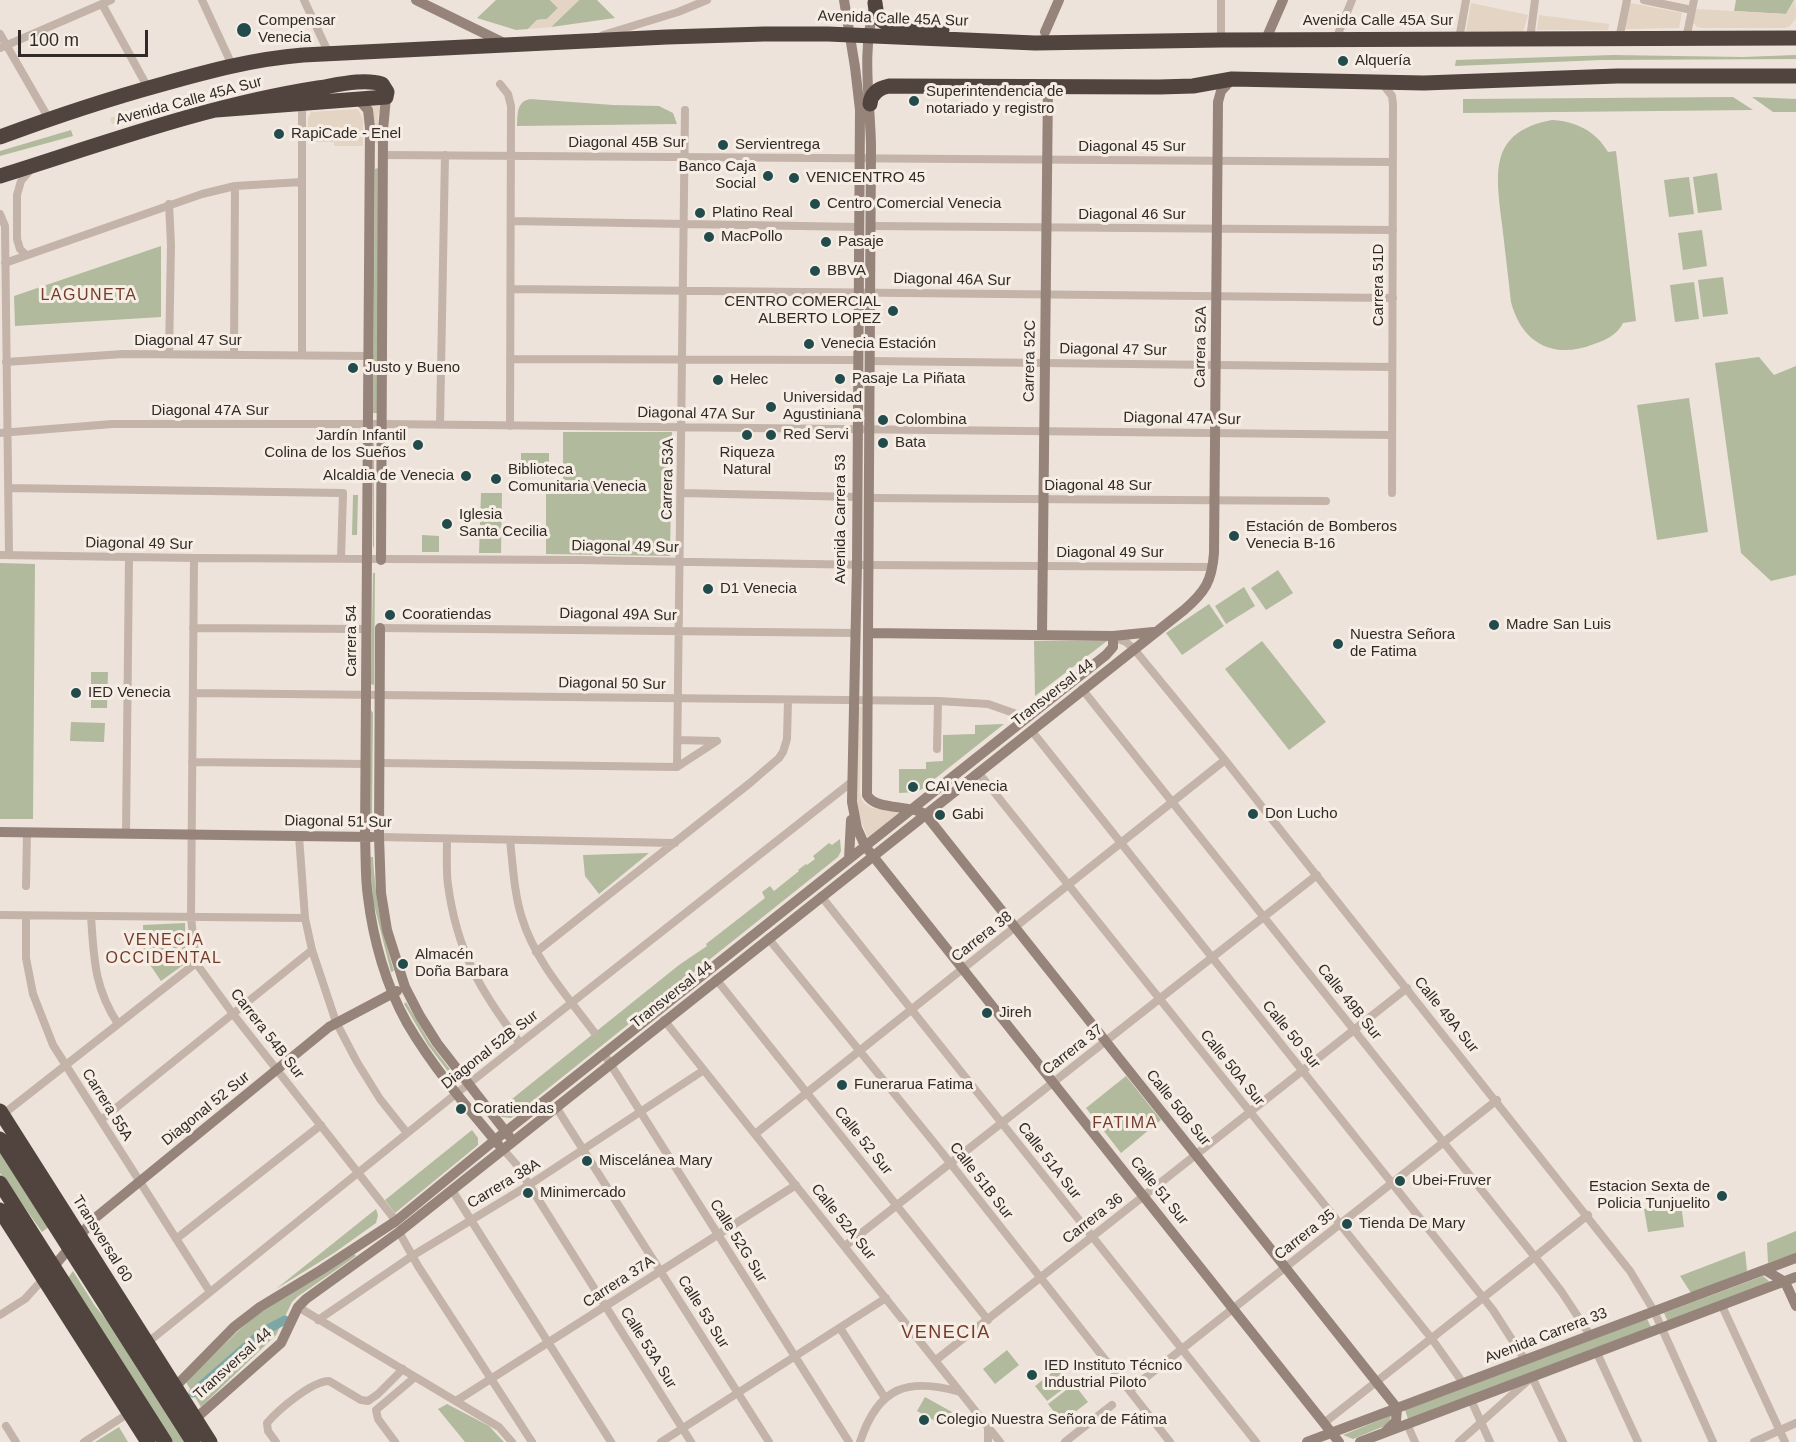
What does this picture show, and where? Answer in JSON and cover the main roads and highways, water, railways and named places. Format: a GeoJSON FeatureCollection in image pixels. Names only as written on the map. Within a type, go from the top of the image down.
{"type":"FeatureCollection","features":[{"type":"Feature","properties":{"kind":"highway"},"geometry":{"type":"LineString","coordinates":[[876,1],[879,19],[889,24],[959,31],[1133,34],[1221,39]]}},
{"type":"Feature","properties":{"kind":"highway","name":"Avenida Calle 45A Sur"},"geometry":{"type":"LineString","coordinates":[[0,137],[148,88],[232,65],[277,57],[329,54],[586,41],[818,34],[1035,43],[1221,39],[1686,39],[1795,36]]}},
{"type":"Feature","properties":{"kind":"highway"},"geometry":{"type":"LineString","coordinates":[[870,104],[877,91],[890,86],[1168,87],[1193,86],[1232,79],[1472,82],[1617,76],[1796,76]]}},
{"type":"Feature","properties":{"kind":"highway","name":"Avenida Calle 45A Sur"},"geometry":{"type":"LineString","coordinates":[[0,176],[216,110],[274,96],[340,85],[378,83],[385,87],[386,94],[357,99],[216,110]]}},
{"type":"Feature","properties":{"kind":"highway","name":"Transversal 60"},"geometry":{"type":"LineString","coordinates":[[1,1113],[46,1184],[74,1242],[129,1341],[168,1390]]}},
{"type":"Feature","properties":{"kind":"highway","name":"Transversal 60"},"geometry":{"type":"LineString","coordinates":[[0,1139],[18,1168],[120,1301],[147,1343],[168,1390]]}},
{"type":"Feature","properties":{"kind":"highway"},"geometry":{"type":"LineString","coordinates":[[18,1168],[46,1184]]}},
{"type":"Feature","properties":{"kind":"highway"},"geometry":{"type":"LineString","coordinates":[[0,1183],[49,1273],[75,1328],[136,1409],[165,1442]]}},
{"type":"Feature","properties":{"kind":"highway"},"geometry":{"type":"LineString","coordinates":[[0,1210],[113,1360],[136,1409],[148,1442]]}},
{"type":"Feature","properties":{"kind":"highway"},"geometry":{"type":"LineString","coordinates":[[120,1301],[129,1341]]}},
{"type":"Feature","properties":{"kind":"highway"},"geometry":{"type":"LineString","coordinates":[[75,1328],[113,1360]]}},
{"type":"Feature","properties":{"kind":"highway"},"geometry":{"type":"LineString","coordinates":[[168,1390],[195,1419],[210,1442]]}},
{"type":"Feature","properties":{"kind":"highway"},"geometry":{"type":"LineString","coordinates":[[168,1390],[193,1442]]}},
{"type":"Feature","properties":{"kind":"waterway"},"geometry":{"type":"LineString","coordinates":[[193,1393],[264,1331],[285,1320]]}},
{"type":"Feature","properties":{"kind":"place","name":"Compensar Venecia"},"geometry":{"type":"Point","coordinates":[244,30]}},
{"type":"Feature","properties":{"kind":"place","name":"Alquería"},"geometry":{"type":"Point","coordinates":[1343,61]}},
{"type":"Feature","properties":{"kind":"place","name":"Superintendencia de notariado y registro"},"geometry":{"type":"Point","coordinates":[914,101]}},
{"type":"Feature","properties":{"kind":"place","name":"RapiCade - Enel"},"geometry":{"type":"Point","coordinates":[279,134]}},
{"type":"Feature","properties":{"kind":"place","name":"Servientrega"},"geometry":{"type":"Point","coordinates":[723,145]}},
{"type":"Feature","properties":{"kind":"place","name":"Banco Caja Social"},"geometry":{"type":"Point","coordinates":[768,176]}},
{"type":"Feature","properties":{"kind":"place","name":"VENICENTRO 45"},"geometry":{"type":"Point","coordinates":[794,178]}},
{"type":"Feature","properties":{"kind":"place","name":"Centro Comercial Venecia"},"geometry":{"type":"Point","coordinates":[815,204]}},
{"type":"Feature","properties":{"kind":"place","name":"Platino Real"},"geometry":{"type":"Point","coordinates":[700,213]}},
{"type":"Feature","properties":{"kind":"place","name":"MacPollo"},"geometry":{"type":"Point","coordinates":[709,237]}},
{"type":"Feature","properties":{"kind":"place","name":"Pasaje"},"geometry":{"type":"Point","coordinates":[826,242]}},
{"type":"Feature","properties":{"kind":"place","name":"BBVA"},"geometry":{"type":"Point","coordinates":[815,271]}},
{"type":"Feature","properties":{"kind":"place","name":"CENTRO COMERCIAL ALBERTO LOPEZ"},"geometry":{"type":"Point","coordinates":[893,311]}},
{"type":"Feature","properties":{"kind":"place","name":"Venecia Estación"},"geometry":{"type":"Point","coordinates":[809,344]}},
{"type":"Feature","properties":{"kind":"place","name":"Justo y Bueno"},"geometry":{"type":"Point","coordinates":[353,368]}},
{"type":"Feature","properties":{"kind":"place","name":"Pasaje La Piñata"},"geometry":{"type":"Point","coordinates":[840,379]}},
{"type":"Feature","properties":{"kind":"place","name":"Helec"},"geometry":{"type":"Point","coordinates":[718,380]}},
{"type":"Feature","properties":{"kind":"place","name":"Universidad Agustiniana"},"geometry":{"type":"Point","coordinates":[771,407]}},
{"type":"Feature","properties":{"kind":"place","name":"Colombina"},"geometry":{"type":"Point","coordinates":[883,420]}},
{"type":"Feature","properties":{"kind":"place","name":"Riqueza Natural"},"geometry":{"type":"Point","coordinates":[747,435]}},
{"type":"Feature","properties":{"kind":"place","name":"Red Servi"},"geometry":{"type":"Point","coordinates":[771,435]}},
{"type":"Feature","properties":{"kind":"place","name":"Bata"},"geometry":{"type":"Point","coordinates":[883,443]}},
{"type":"Feature","properties":{"kind":"place","name":"Jardín Infantil Colina de los Sueños"},"geometry":{"type":"Point","coordinates":[418,445]}},
{"type":"Feature","properties":{"kind":"place","name":"Alcaldia de Venecia"},"geometry":{"type":"Point","coordinates":[466,476]}},
{"type":"Feature","properties":{"kind":"place","name":"Biblioteca Comunitaria Venecia"},"geometry":{"type":"Point","coordinates":[496,479]}},
{"type":"Feature","properties":{"kind":"place","name":"Iglesia Santa Cecilia"},"geometry":{"type":"Point","coordinates":[447,524]}},
{"type":"Feature","properties":{"kind":"place","name":"Estación de Bomberos Venecia B-16"},"geometry":{"type":"Point","coordinates":[1234,536]}},
{"type":"Feature","properties":{"kind":"place","name":"D1 Venecia"},"geometry":{"type":"Point","coordinates":[708,589]}},
{"type":"Feature","properties":{"kind":"place","name":"Cooratiendas"},"geometry":{"type":"Point","coordinates":[390,615]}},
{"type":"Feature","properties":{"kind":"place","name":"Madre San Luis"},"geometry":{"type":"Point","coordinates":[1494,625]}},
{"type":"Feature","properties":{"kind":"place","name":"Nuestra Señora de Fatima"},"geometry":{"type":"Point","coordinates":[1338,644]}},
{"type":"Feature","properties":{"kind":"place","name":"IED Venecia"},"geometry":{"type":"Point","coordinates":[76,693]}},
{"type":"Feature","properties":{"kind":"place","name":"CAI Venecia"},"geometry":{"type":"Point","coordinates":[913,787]}},
{"type":"Feature","properties":{"kind":"place","name":"Don Lucho"},"geometry":{"type":"Point","coordinates":[1253,814]}},
{"type":"Feature","properties":{"kind":"place","name":"Gabi"},"geometry":{"type":"Point","coordinates":[940,815]}},
{"type":"Feature","properties":{"kind":"place","name":"Almacén Doña Barbara"},"geometry":{"type":"Point","coordinates":[403,964]}},
{"type":"Feature","properties":{"kind":"place","name":"Jireh"},"geometry":{"type":"Point","coordinates":[987,1013]}},
{"type":"Feature","properties":{"kind":"place","name":"Funerarua Fatima"},"geometry":{"type":"Point","coordinates":[842,1085]}},
{"type":"Feature","properties":{"kind":"place","name":"Coratiendas"},"geometry":{"type":"Point","coordinates":[461,1109]}},
{"type":"Feature","properties":{"kind":"place","name":"Miscelánea Mary"},"geometry":{"type":"Point","coordinates":[587,1161]}},
{"type":"Feature","properties":{"kind":"place","name":"Ubei-Fruver"},"geometry":{"type":"Point","coordinates":[1400,1181]}},
{"type":"Feature","properties":{"kind":"place","name":"Minimercado"},"geometry":{"type":"Point","coordinates":[528,1193]}},
{"type":"Feature","properties":{"kind":"place","name":"Estacion Sexta de Policia Tunjuelito"},"geometry":{"type":"Point","coordinates":[1722,1196]}},
{"type":"Feature","properties":{"kind":"place","name":"Tienda De Mary"},"geometry":{"type":"Point","coordinates":[1347,1224]}},
{"type":"Feature","properties":{"kind":"place","name":"IED Instituto Técnico Industrial Piloto"},"geometry":{"type":"Point","coordinates":[1032,1375]}},
{"type":"Feature","properties":{"kind":"place","name":"Colegio Nuestra Señora de Fátima"},"geometry":{"type":"Point","coordinates":[924,1420]}},
{"type":"Feature","properties":{"kind":"district","name":"LAGUNETA"},"geometry":{"type":"Point","coordinates":[89,296]}},
{"type":"Feature","properties":{"kind":"district","name":"VENECIA OCCIDENTAL"},"geometry":{"type":"Point","coordinates":[164,950]}},
{"type":"Feature","properties":{"kind":"district","name":"FATIMA"},"geometry":{"type":"Point","coordinates":[1125,1124]}},
{"type":"Feature","properties":{"kind":"district","name":"VENECIA"},"geometry":{"type":"Point","coordinates":[946,1333]}}]}
